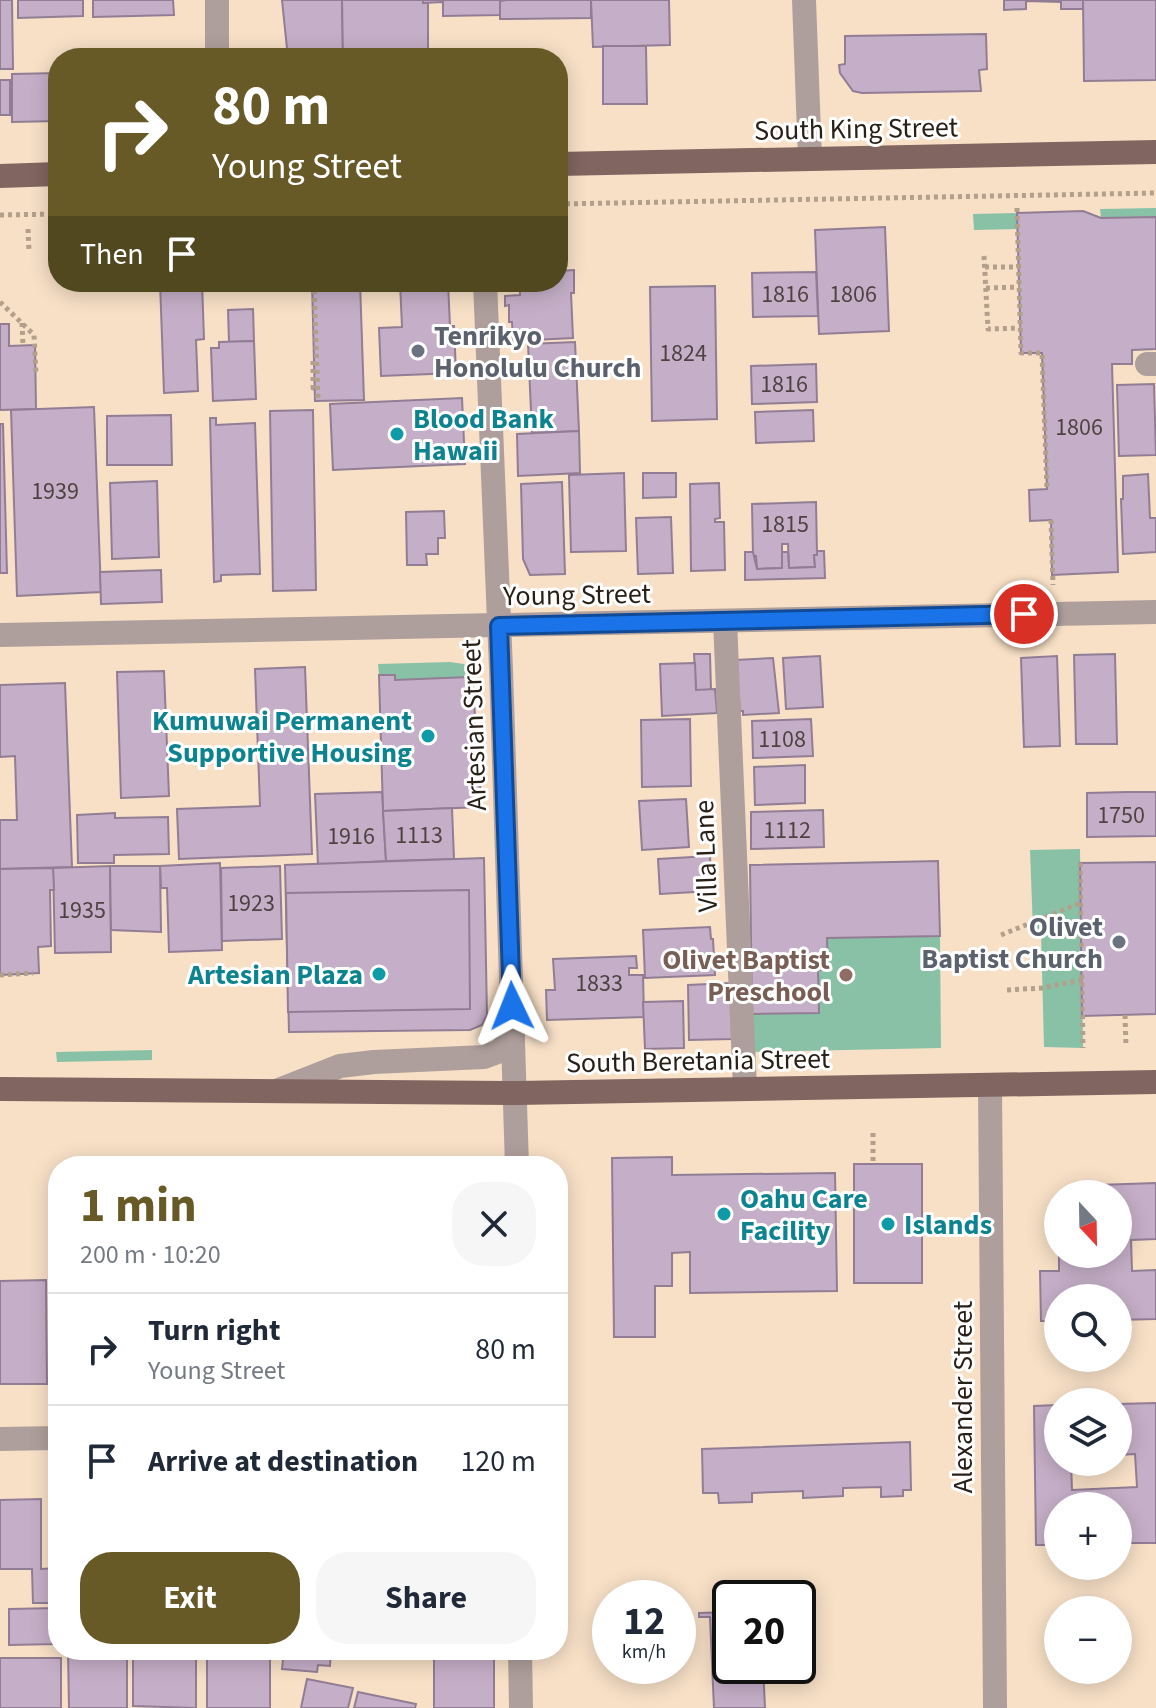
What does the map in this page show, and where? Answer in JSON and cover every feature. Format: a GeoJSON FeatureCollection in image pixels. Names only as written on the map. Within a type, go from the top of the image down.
{"type":"FeatureCollection","features":[{"type":"Feature","properties":{"kind":"main road","name":"South King Street"},"geometry":{"type":"LineString","coordinates":[[568,164],[1156,152]]}},
{"type":"Feature","properties":{"kind":"main road"},"geometry":{"type":"LineString","coordinates":[[0,176],[48,174]]}},
{"type":"Feature","properties":{"kind":"main road","name":"South Beretania Street"},"geometry":{"type":"LineString","coordinates":[[0,1089],[516,1093],[1156,1082]]}},
{"type":"Feature","properties":{"kind":"street"},"geometry":{"type":"LineString","coordinates":[[217,0],[217,48]]}},
{"type":"Feature","properties":{"kind":"street"},"geometry":{"type":"LineString","coordinates":[[804,0],[810,159]]}},
{"type":"Feature","properties":{"kind":"street","name":"Artesian Street"},"geometry":{"type":"LineString","coordinates":[[485,292],[517,1156]]}},
{"type":"Feature","properties":{"kind":"street","name":"Young Street"},"geometry":{"type":"LineString","coordinates":[[0,635],[1156,612]]}},
{"type":"Feature","properties":{"kind":"street","name":"Villa Lane"},"geometry":{"type":"LineString","coordinates":[[725,621],[745,1089]]}},
{"type":"Feature","properties":{"kind":"street"},"geometry":{"type":"LineString","coordinates":[[279,1090],[324,1070],[357,1064],[484,1057],[500,1051],[513,1035]]}},
{"type":"Feature","properties":{"kind":"street","name":"Alexander Street"},"geometry":{"type":"LineString","coordinates":[[990,1085],[995,1708]]}},
{"type":"Feature","properties":{"kind":"street"},"geometry":{"type":"LineString","coordinates":[[0,1439],[48,1438]]}},
{"type":"Feature","properties":{"kind":"street"},"geometry":{"type":"LineString","coordinates":[[520,1660],[521,1708]]}},
{"type":"Feature","properties":{"kind":"path"},"geometry":{"type":"LineString","coordinates":[[568,204],[1156,193]]}},
{"type":"Feature","properties":{"kind":"path"},"geometry":{"type":"LineString","coordinates":[[1017,208],[1021,353],[1042,353],[1047,489]]}},
{"type":"Feature","properties":{"kind":"path"},"geometry":{"type":"LineString","coordinates":[[0,215],[48,214]]}},
{"type":"Feature","properties":{"kind":"path"},"geometry":{"type":"LineString","coordinates":[[28,229],[29,251]]}},
{"type":"Feature","properties":{"kind":"path"},"geometry":{"type":"LineString","coordinates":[[984,256],[988,329],[1021,328]]}},
{"type":"Feature","properties":{"kind":"path"},"geometry":{"type":"LineString","coordinates":[[985,267],[1019,267]]}},
{"type":"Feature","properties":{"kind":"path"},"geometry":{"type":"LineString","coordinates":[[986,288],[1020,287]]}},
{"type":"Feature","properties":{"kind":"path"},"geometry":{"type":"LineString","coordinates":[[312,292],[318,398]]}},
{"type":"Feature","properties":{"kind":"path"},"geometry":{"type":"LineString","coordinates":[[0,302],[34,335],[36,374]]}},
{"type":"Feature","properties":{"kind":"path"},"geometry":{"type":"LineString","coordinates":[[22,323],[23,345]]}},
{"type":"Feature","properties":{"kind":"path"},"geometry":{"type":"LineString","coordinates":[[314,359],[313,388],[317,388]]}},
{"type":"Feature","properties":{"kind":"path"},"geometry":{"type":"LineString","coordinates":[[1051,520],[1053,585]]}},
{"type":"Feature","properties":{"kind":"path"},"geometry":{"type":"LineString","coordinates":[[1080,863],[1083,1048]]}},
{"type":"Feature","properties":{"kind":"path"},"geometry":{"type":"LineString","coordinates":[[1001,935],[1080,903]]}},
{"type":"Feature","properties":{"kind":"path"},"geometry":{"type":"LineString","coordinates":[[0,975],[33,973]]}},
{"type":"Feature","properties":{"kind":"path"},"geometry":{"type":"LineString","coordinates":[[1007,990],[1042,988],[1082,980]]}},
{"type":"Feature","properties":{"kind":"path"},"geometry":{"type":"LineString","coordinates":[[1125,1015],[1126,1047]]}},
{"type":"Feature","properties":{"kind":"path"},"geometry":{"type":"LineString","coordinates":[[873,1133],[873,1164]]}},
{"type":"Feature","properties":{"kind":"green space"},"geometry":{"type":"Polygon","coordinates":[[[1156,208],[1156,217],[1101,218],[1100,209],[1156,208]]]}},
{"type":"Feature","properties":{"kind":"green space"},"geometry":{"type":"Polygon","coordinates":[[[1017,213],[1018,229],[974,230],[973,214],[1017,213]]]}},
{"type":"Feature","properties":{"kind":"green space"},"geometry":{"type":"Polygon","coordinates":[[[378,664],[464,664],[473,670],[474,690],[469,690],[469,678],[395,680],[394,675],[379,675],[378,664]]]}},
{"type":"Feature","properties":{"kind":"green space"},"geometry":{"type":"Polygon","coordinates":[[[1080,849],[1083,1048],[1044,1047],[1041,931],[1033,930],[1030,850],[1080,849]]]}},
{"type":"Feature","properties":{"kind":"green space"},"geometry":{"type":"Polygon","coordinates":[[[940,936],[941,1048],[753,1052],[752,1014],[819,1013],[818,970],[827,969],[827,938],[940,936]]]}},
{"type":"Feature","properties":{"kind":"green space"},"geometry":{"type":"Polygon","coordinates":[[[152,1050],[152,1060],[57,1062],[56,1052],[152,1050]]]}},
{"type":"Feature","properties":{"kind":"building"},"geometry":{"type":"Polygon","coordinates":[[[0,0],[12,0],[13,69],[0,69],[0,0]]]}},
{"type":"Feature","properties":{"kind":"building"},"geometry":{"type":"Polygon","coordinates":[[[18,0],[83,0],[83,16],[18,18],[18,0]]]}},
{"type":"Feature","properties":{"kind":"building"},"geometry":{"type":"Polygon","coordinates":[[[93,0],[173,0],[174,15],[93,17],[93,0]]]}},
{"type":"Feature","properties":{"kind":"building"},"geometry":{"type":"Polygon","coordinates":[[[282,0],[342,0],[343,48],[287,48],[282,0]]]}},
{"type":"Feature","properties":{"kind":"building"},"geometry":{"type":"Polygon","coordinates":[[[342,0],[428,2],[428,48],[343,48],[342,0]]]}},
{"type":"Feature","properties":{"kind":"building"},"geometry":{"type":"Polygon","coordinates":[[[423,0],[507,1],[500,1],[500,15],[443,16],[443,2],[423,3],[423,0]]]}},
{"type":"Feature","properties":{"kind":"building"},"geometry":{"type":"Polygon","coordinates":[[[591,0],[591,18],[500,19],[500,1],[591,0]]]}},
{"type":"Feature","properties":{"kind":"building"},"geometry":{"type":"Polygon","coordinates":[[[591,0],[669,0],[670,45],[593,47],[591,0]]]}},
{"type":"Feature","properties":{"kind":"building"},"geometry":{"type":"Polygon","coordinates":[[[1004,0],[1083,0],[1083,9],[1061,9],[1061,2],[1026,1],[1026,9],[1004,10],[1004,0]]]}},
{"type":"Feature","properties":{"kind":"building"},"geometry":{"type":"Polygon","coordinates":[[[1083,0],[1156,0],[1156,80],[1084,81],[1083,0]]]}},
{"type":"Feature","properties":{"kind":"building"},"geometry":{"type":"Polygon","coordinates":[[[986,34],[987,69],[979,70],[981,91],[862,93],[853,91],[840,73],[839,65],[845,64],[845,36],[986,34]]]}},
{"type":"Feature","properties":{"kind":"building"},"geometry":{"type":"Polygon","coordinates":[[[603,46],[646,46],[647,104],[603,104],[603,46]]]}},
{"type":"Feature","properties":{"kind":"building"},"geometry":{"type":"Polygon","coordinates":[[[48,73],[48,121],[12,122],[12,74],[48,73]]]}},
{"type":"Feature","properties":{"kind":"building"},"geometry":{"type":"Polygon","coordinates":[[[0,80],[10,80],[10,115],[0,115],[0,80]]]}},
{"type":"Feature","properties":{"kind":"building"},"geometry":{"type":"Polygon","coordinates":[[[1083,211],[1101,218],[1156,217],[1156,349],[1132,350],[1132,364],[1112,364],[1118,572],[1052,575],[1051,520],[1030,521],[1029,490],[1047,489],[1042,353],[1021,353],[1017,213],[1083,211]]]}},
{"type":"Feature","properties":{"kind":"building"},"geometry":{"type":"Polygon","coordinates":[[[885,227],[889,331],[819,334],[815,230],[885,227]]]}},
{"type":"Feature","properties":{"kind":"building"},"geometry":{"type":"Polygon","coordinates":[[[568,270],[574,270],[574,293],[571,293],[573,338],[513,341],[505,296],[520,295],[520,292],[568,292],[568,270]]]}},
{"type":"Feature","properties":{"kind":"building"},"geometry":{"type":"Polygon","coordinates":[[[816,272],[818,316],[753,317],[752,273],[816,272]]]}},
{"type":"Feature","properties":{"kind":"building"},"geometry":{"type":"Polygon","coordinates":[[[715,286],[717,419],[652,421],[650,287],[715,286]]]}},
{"type":"Feature","properties":{"kind":"building"},"geometry":{"type":"Polygon","coordinates":[[[160,292],[202,292],[204,339],[196,340],[198,391],[164,393],[160,292]]]}},
{"type":"Feature","properties":{"kind":"building"},"geometry":{"type":"Polygon","coordinates":[[[312,292],[360,292],[364,400],[315,401],[312,292]]]}},
{"type":"Feature","properties":{"kind":"building","name":"Tenrikyo Honolulu Church"},"geometry":{"type":"Polygon","coordinates":[[[400,292],[448,292],[456,373],[381,376],[379,328],[402,327],[400,292]]]}},
{"type":"Feature","properties":{"kind":"building"},"geometry":{"type":"Polygon","coordinates":[[[253,309],[254,341],[229,342],[228,310],[253,309]]]}},
{"type":"Feature","properties":{"kind":"building"},"geometry":{"type":"Polygon","coordinates":[[[0,324],[9,324],[9,346],[35,345],[36,409],[0,410],[0,324]]]}},
{"type":"Feature","properties":{"kind":"building"},"geometry":{"type":"Polygon","coordinates":[[[254,341],[256,399],[213,401],[211,348],[219,348],[219,342],[254,341]]]}},
{"type":"Feature","properties":{"kind":"building"},"geometry":{"type":"Polygon","coordinates":[[[575,342],[579,431],[532,433],[528,344],[575,342]]]}},
{"type":"Feature","properties":{"kind":"building"},"geometry":{"type":"Polygon","coordinates":[[[816,364],[817,402],[752,404],[751,366],[816,364]]]}},
{"type":"Feature","properties":{"kind":"building"},"geometry":{"type":"Polygon","coordinates":[[[1154,384],[1156,455],[1119,456],[1117,385],[1154,384]]]}},
{"type":"Feature","properties":{"kind":"building","name":"Blood Bank Hawaii"},"geometry":{"type":"Polygon","coordinates":[[[462,398],[465,464],[333,470],[330,404],[462,398]]]}},
{"type":"Feature","properties":{"kind":"building"},"geometry":{"type":"Polygon","coordinates":[[[94,407],[101,592],[17,596],[11,410],[94,407]]]}},
{"type":"Feature","properties":{"kind":"building"},"geometry":{"type":"Polygon","coordinates":[[[313,410],[316,590],[273,591],[270,411],[313,410]]]}},
{"type":"Feature","properties":{"kind":"building"},"geometry":{"type":"Polygon","coordinates":[[[813,410],[814,441],[756,443],[755,412],[813,410]]]}},
{"type":"Feature","properties":{"kind":"building"},"geometry":{"type":"Polygon","coordinates":[[[171,415],[172,465],[107,465],[107,416],[171,415]]]}},
{"type":"Feature","properties":{"kind":"building"},"geometry":{"type":"Polygon","coordinates":[[[210,418],[216,418],[216,425],[255,423],[260,574],[221,575],[221,581],[214,582],[210,418]]]}},
{"type":"Feature","properties":{"kind":"building"},"geometry":{"type":"Polygon","coordinates":[[[0,424],[3,424],[7,573],[0,573],[0,424]]]}},
{"type":"Feature","properties":{"kind":"building"},"geometry":{"type":"Polygon","coordinates":[[[579,431],[580,473],[518,476],[517,434],[579,431]]]}},
{"type":"Feature","properties":{"kind":"building"},"geometry":{"type":"Polygon","coordinates":[[[624,473],[626,551],[571,552],[569,475],[624,473]]]}},
{"type":"Feature","properties":{"kind":"building"},"geometry":{"type":"Polygon","coordinates":[[[643,473],[676,473],[676,497],[643,498],[643,473]]]}},
{"type":"Feature","properties":{"kind":"building"},"geometry":{"type":"Polygon","coordinates":[[[1148,474],[1150,518],[1156,518],[1156,552],[1123,554],[1123,476],[1148,474]]]}},
{"type":"Feature","properties":{"kind":"building"},"geometry":{"type":"Polygon","coordinates":[[[157,481],[159,557],[112,559],[110,483],[157,481]]]}},
{"type":"Feature","properties":{"kind":"building"},"geometry":{"type":"Polygon","coordinates":[[[562,482],[565,574],[530,575],[523,559],[521,484],[562,482]]]}},
{"type":"Feature","properties":{"kind":"building"},"geometry":{"type":"Polygon","coordinates":[[[719,483],[720,518],[715,522],[724,522],[725,570],[691,571],[690,484],[719,483]]]}},
{"type":"Feature","properties":{"kind":"building"},"geometry":{"type":"Polygon","coordinates":[[[816,502],[815,567],[789,568],[788,544],[782,544],[782,568],[757,569],[756,556],[753,556],[752,504],[816,502]]]}},
{"type":"Feature","properties":{"kind":"building"},"geometry":{"type":"Polygon","coordinates":[[[444,511],[445,538],[438,538],[438,554],[426,554],[427,565],[407,565],[406,512],[444,511]]]}},
{"type":"Feature","properties":{"kind":"building"},"geometry":{"type":"Polygon","coordinates":[[[671,517],[673,573],[638,574],[636,518],[671,517]]]}},
{"type":"Feature","properties":{"kind":"building"},"geometry":{"type":"Polygon","coordinates":[[[817,551],[824,551],[825,578],[745,580],[745,552],[753,552],[757,569],[782,568],[782,552],[788,552],[789,568],[815,567],[814,555],[817,551]]]}},
{"type":"Feature","properties":{"kind":"building"},"geometry":{"type":"Polygon","coordinates":[[[161,570],[162,602],[101,604],[100,572],[161,570]]]}},
{"type":"Feature","properties":{"kind":"building"},"geometry":{"type":"Polygon","coordinates":[[[694,654],[710,654],[711,690],[696,690],[694,654]]]}},
{"type":"Feature","properties":{"kind":"building"},"geometry":{"type":"Polygon","coordinates":[[[1115,654],[1117,744],[1076,744],[1074,655],[1115,654]]]}},
{"type":"Feature","properties":{"kind":"building"},"geometry":{"type":"Polygon","coordinates":[[[820,656],[823,707],[786,709],[783,658],[820,656]]]}},
{"type":"Feature","properties":{"kind":"building"},"geometry":{"type":"Polygon","coordinates":[[[1057,656],[1060,746],[1024,747],[1021,658],[1057,656]]]}},
{"type":"Feature","properties":{"kind":"building"},"geometry":{"type":"Polygon","coordinates":[[[773,658],[779,713],[743,715],[740,711],[736,660],[773,658]]]}},
{"type":"Feature","properties":{"kind":"building"},"geometry":{"type":"Polygon","coordinates":[[[695,663],[696,690],[715,689],[717,713],[662,716],[660,664],[695,663]]]}},
{"type":"Feature","properties":{"kind":"building"},"geometry":{"type":"Polygon","coordinates":[[[305,667],[312,854],[179,859],[177,809],[260,806],[255,669],[305,667]]]}},
{"type":"Feature","properties":{"kind":"building"},"geometry":{"type":"Polygon","coordinates":[[[164,671],[169,796],[121,798],[117,672],[164,671]]]}},
{"type":"Feature","properties":{"kind":"building","name":"Kumuwai Permanent Supportive Housing"},"geometry":{"type":"Polygon","coordinates":[[[379,675],[395,675],[395,680],[469,677],[469,690],[474,690],[477,782],[480,782],[481,807],[383,811],[379,675]]]}},
{"type":"Feature","properties":{"kind":"building"},"geometry":{"type":"Polygon","coordinates":[[[65,683],[72,867],[0,869],[0,820],[17,820],[15,756],[0,757],[0,685],[65,683]]]}},
{"type":"Feature","properties":{"kind":"building"},"geometry":{"type":"Polygon","coordinates":[[[690,719],[691,786],[642,787],[641,720],[690,719]]]}},
{"type":"Feature","properties":{"kind":"building"},"geometry":{"type":"Polygon","coordinates":[[[811,719],[813,756],[753,758],[752,721],[811,719]]]}},
{"type":"Feature","properties":{"kind":"building"},"geometry":{"type":"Polygon","coordinates":[[[805,765],[805,803],[755,805],[754,767],[805,765]]]}},
{"type":"Feature","properties":{"kind":"building"},"geometry":{"type":"Polygon","coordinates":[[[382,792],[386,861],[318,865],[315,794],[382,792]]]}},
{"type":"Feature","properties":{"kind":"building"},"geometry":{"type":"Polygon","coordinates":[[[1156,792],[1156,836],[1087,837],[1087,793],[1156,792]]]}},
{"type":"Feature","properties":{"kind":"building"},"geometry":{"type":"Polygon","coordinates":[[[686,799],[689,847],[642,850],[639,801],[686,799]]]}},
{"type":"Feature","properties":{"kind":"building"},"geometry":{"type":"Polygon","coordinates":[[[452,808],[454,859],[386,861],[383,811],[452,808]]]}},
{"type":"Feature","properties":{"kind":"building"},"geometry":{"type":"Polygon","coordinates":[[[823,810],[824,847],[751,849],[751,812],[823,810]]]}},
{"type":"Feature","properties":{"kind":"building"},"geometry":{"type":"Polygon","coordinates":[[[115,813],[115,818],[168,817],[169,854],[114,855],[114,863],[78,863],[77,815],[115,813]]]}},
{"type":"Feature","properties":{"kind":"building"},"geometry":{"type":"Polygon","coordinates":[[[710,856],[712,891],[660,894],[658,859],[710,856]]]}},
{"type":"Feature","properties":{"kind":"building","name":"Artesian Plaza"},"geometry":{"type":"Polygon","coordinates":[[[484,858],[487,1015],[482,1025],[470,1030],[289,1032],[285,865],[484,858]]]}},
{"type":"Feature","properties":{"kind":"building","name":"Olivet Baptist Preschool"},"geometry":{"type":"Polygon","coordinates":[[[938,861],[940,936],[827,938],[828,970],[818,970],[819,1013],[752,1014],[750,865],[938,861]]]}},
{"type":"Feature","properties":{"kind":"building","name":"Olivet Baptist Church"},"geometry":{"type":"Polygon","coordinates":[[[1156,862],[1156,1014],[1082,1016],[1080,863],[1156,862]]]}},
{"type":"Feature","properties":{"kind":"building"},"geometry":{"type":"Polygon","coordinates":[[[220,863],[222,950],[169,952],[167,888],[161,888],[160,866],[220,863]]]}},
{"type":"Feature","properties":{"kind":"building"},"geometry":{"type":"Polygon","coordinates":[[[110,866],[111,952],[55,953],[53,868],[110,866]]]}},
{"type":"Feature","properties":{"kind":"building"},"geometry":{"type":"Polygon","coordinates":[[[110,866],[160,866],[161,932],[111,930],[110,866]]]}},
{"type":"Feature","properties":{"kind":"building"},"geometry":{"type":"Polygon","coordinates":[[[280,866],[282,939],[222,941],[221,868],[280,866]]]}},
{"type":"Feature","properties":{"kind":"building"},"geometry":{"type":"Polygon","coordinates":[[[53,868],[54,890],[50,890],[51,946],[38,947],[39,973],[0,975],[0,869],[53,868]]]}},
{"type":"Feature","properties":{"kind":"building","name":"Artesian Plaza"},"geometry":{"type":"Polygon","coordinates":[[[469,890],[470,1009],[288,1012],[286,893],[469,890]]]}},
{"type":"Feature","properties":{"kind":"building"},"geometry":{"type":"Polygon","coordinates":[[[710,927],[715,975],[645,978],[643,930],[710,927]]]}},
{"type":"Feature","properties":{"kind":"building"},"geometry":{"type":"Polygon","coordinates":[[[636,956],[637,968],[629,968],[629,975],[643,975],[644,1017],[547,1020],[546,990],[555,990],[553,959],[636,956]]]}},
{"type":"Feature","properties":{"kind":"building"},"geometry":{"type":"Polygon","coordinates":[[[731,983],[732,1039],[689,1040],[688,985],[731,983]]]}},
{"type":"Feature","properties":{"kind":"building"},"geometry":{"type":"Polygon","coordinates":[[[683,1001],[684,1048],[645,1049],[643,1002],[683,1001]]]}},
{"type":"Feature","properties":{"kind":"building","name":"Oahu Care Facility"},"geometry":{"type":"Polygon","coordinates":[[[672,1157],[672,1175],[835,1173],[837,1291],[690,1293],[690,1252],[672,1253],[672,1286],[655,1286],[655,1337],[614,1337],[612,1158],[672,1157]]]}},
{"type":"Feature","properties":{"kind":"building","name":"Islands"},"geometry":{"type":"Polygon","coordinates":[[[854,1164],[922,1164],[922,1283],[854,1283],[854,1164]]]}},
{"type":"Feature","properties":{"kind":"building"},"geometry":{"type":"Polygon","coordinates":[[[1156,1183],[1156,1239],[1132,1240],[1132,1184],[1156,1183]]]}},
{"type":"Feature","properties":{"kind":"building"},"geometry":{"type":"Polygon","coordinates":[[[1059,1268],[1156,1270],[1156,1319],[1132,1320],[1132,1284],[1044,1284],[1044,1321],[1041,1321],[1040,1271],[1059,1271],[1059,1268]]]}},
{"type":"Feature","properties":{"kind":"building"},"geometry":{"type":"Polygon","coordinates":[[[46,1280],[47,1384],[0,1384],[0,1281],[46,1280]]]}},
{"type":"Feature","properties":{"kind":"building"},"geometry":{"type":"Polygon","coordinates":[[[1156,1403],[1156,1543],[1132,1543],[1132,1492],[1044,1492],[1044,1545],[1036,1545],[1034,1406],[1044,1406],[1044,1476],[1072,1476],[1072,1490],[1137,1487],[1135,1454],[1132,1454],[1132,1404],[1156,1403]]]}},
{"type":"Feature","properties":{"kind":"building"},"geometry":{"type":"Polygon","coordinates":[[[910,1442],[911,1490],[903,1490],[903,1496],[881,1497],[881,1487],[843,1488],[843,1496],[803,1498],[803,1491],[752,1493],[752,1502],[719,1503],[718,1493],[703,1493],[702,1449],[910,1442]]]}},
{"type":"Feature","properties":{"kind":"building"},"geometry":{"type":"Polygon","coordinates":[[[41,1499],[41,1569],[48,1569],[48,1603],[33,1603],[32,1569],[0,1569],[0,1500],[41,1499]]]}},
{"type":"Feature","properties":{"kind":"building"},"geometry":{"type":"Polygon","coordinates":[[[48,1608],[48,1644],[9,1645],[9,1609],[48,1608]]]}},
{"type":"Feature","properties":{"kind":"building"},"geometry":{"type":"Polygon","coordinates":[[[699,1613],[712,1613],[712,1662],[710,1617],[699,1617],[699,1613]]]}},
{"type":"Feature","properties":{"kind":"building"},"geometry":{"type":"Polygon","coordinates":[[[0,1658],[61,1660],[61,1708],[0,1708],[0,1658]]]}},
{"type":"Feature","properties":{"kind":"building"},"geometry":{"type":"Polygon","coordinates":[[[68,1660],[127,1660],[127,1708],[69,1708],[68,1660]]]}},
{"type":"Feature","properties":{"kind":"building"},"geometry":{"type":"Polygon","coordinates":[[[133,1660],[196,1660],[196,1708],[133,1706],[133,1660]]]}},
{"type":"Feature","properties":{"kind":"building"},"geometry":{"type":"Polygon","coordinates":[[[207,1660],[270,1660],[270,1708],[207,1708],[207,1660]]]}},
{"type":"Feature","properties":{"kind":"building"},"geometry":{"type":"Polygon","coordinates":[[[283,1660],[330,1660],[330,1666],[318,1665],[317,1672],[282,1669],[283,1660]]]}},
{"type":"Feature","properties":{"kind":"building"},"geometry":{"type":"Polygon","coordinates":[[[434,1660],[494,1660],[494,1708],[434,1708],[434,1660]]]}},
{"type":"Feature","properties":{"kind":"building"},"geometry":{"type":"Polygon","coordinates":[[[307,1679],[353,1688],[348,1708],[301,1708],[307,1679]]]}},
{"type":"Feature","properties":{"kind":"building"},"geometry":{"type":"Polygon","coordinates":[[[713,1684],[764,1684],[765,1708],[714,1708],[713,1684]]]}},
{"type":"Feature","properties":{"kind":"building"},"geometry":{"type":"Polygon","coordinates":[[[358,1692],[416,1704],[415,1708],[354,1708],[358,1692]]]}},
{"type":"Feature","properties":{"kind":"place","name":"Tenrikyo Honolulu Church"},"geometry":{"type":"Point","coordinates":[418,351]}},
{"type":"Feature","properties":{"kind":"place","name":"Blood Bank Hawaii"},"geometry":{"type":"Point","coordinates":[397,434]}},
{"type":"Feature","properties":{"kind":"place","name":"Kumuwai Permanent Supportive Housing"},"geometry":{"type":"Point","coordinates":[428,736]}},
{"type":"Feature","properties":{"kind":"place","name":"Olivet Baptist Church"},"geometry":{"type":"Point","coordinates":[1119,942]}},
{"type":"Feature","properties":{"kind":"place","name":"Artesian Plaza"},"geometry":{"type":"Point","coordinates":[379,974]}},
{"type":"Feature","properties":{"kind":"place","name":"Olivet Baptist Preschool"},"geometry":{"type":"Point","coordinates":[846,975]}},
{"type":"Feature","properties":{"kind":"place","name":"Oahu Care Facility"},"geometry":{"type":"Point","coordinates":[724,1214]}},
{"type":"Feature","properties":{"kind":"place","name":"Islands"},"geometry":{"type":"Point","coordinates":[888,1224]}},
{"type":"Feature","properties":{"kind":"route"},"geometry":{"type":"LineString","coordinates":[[512,1006],[499,626],[1024,614]]}}]}
